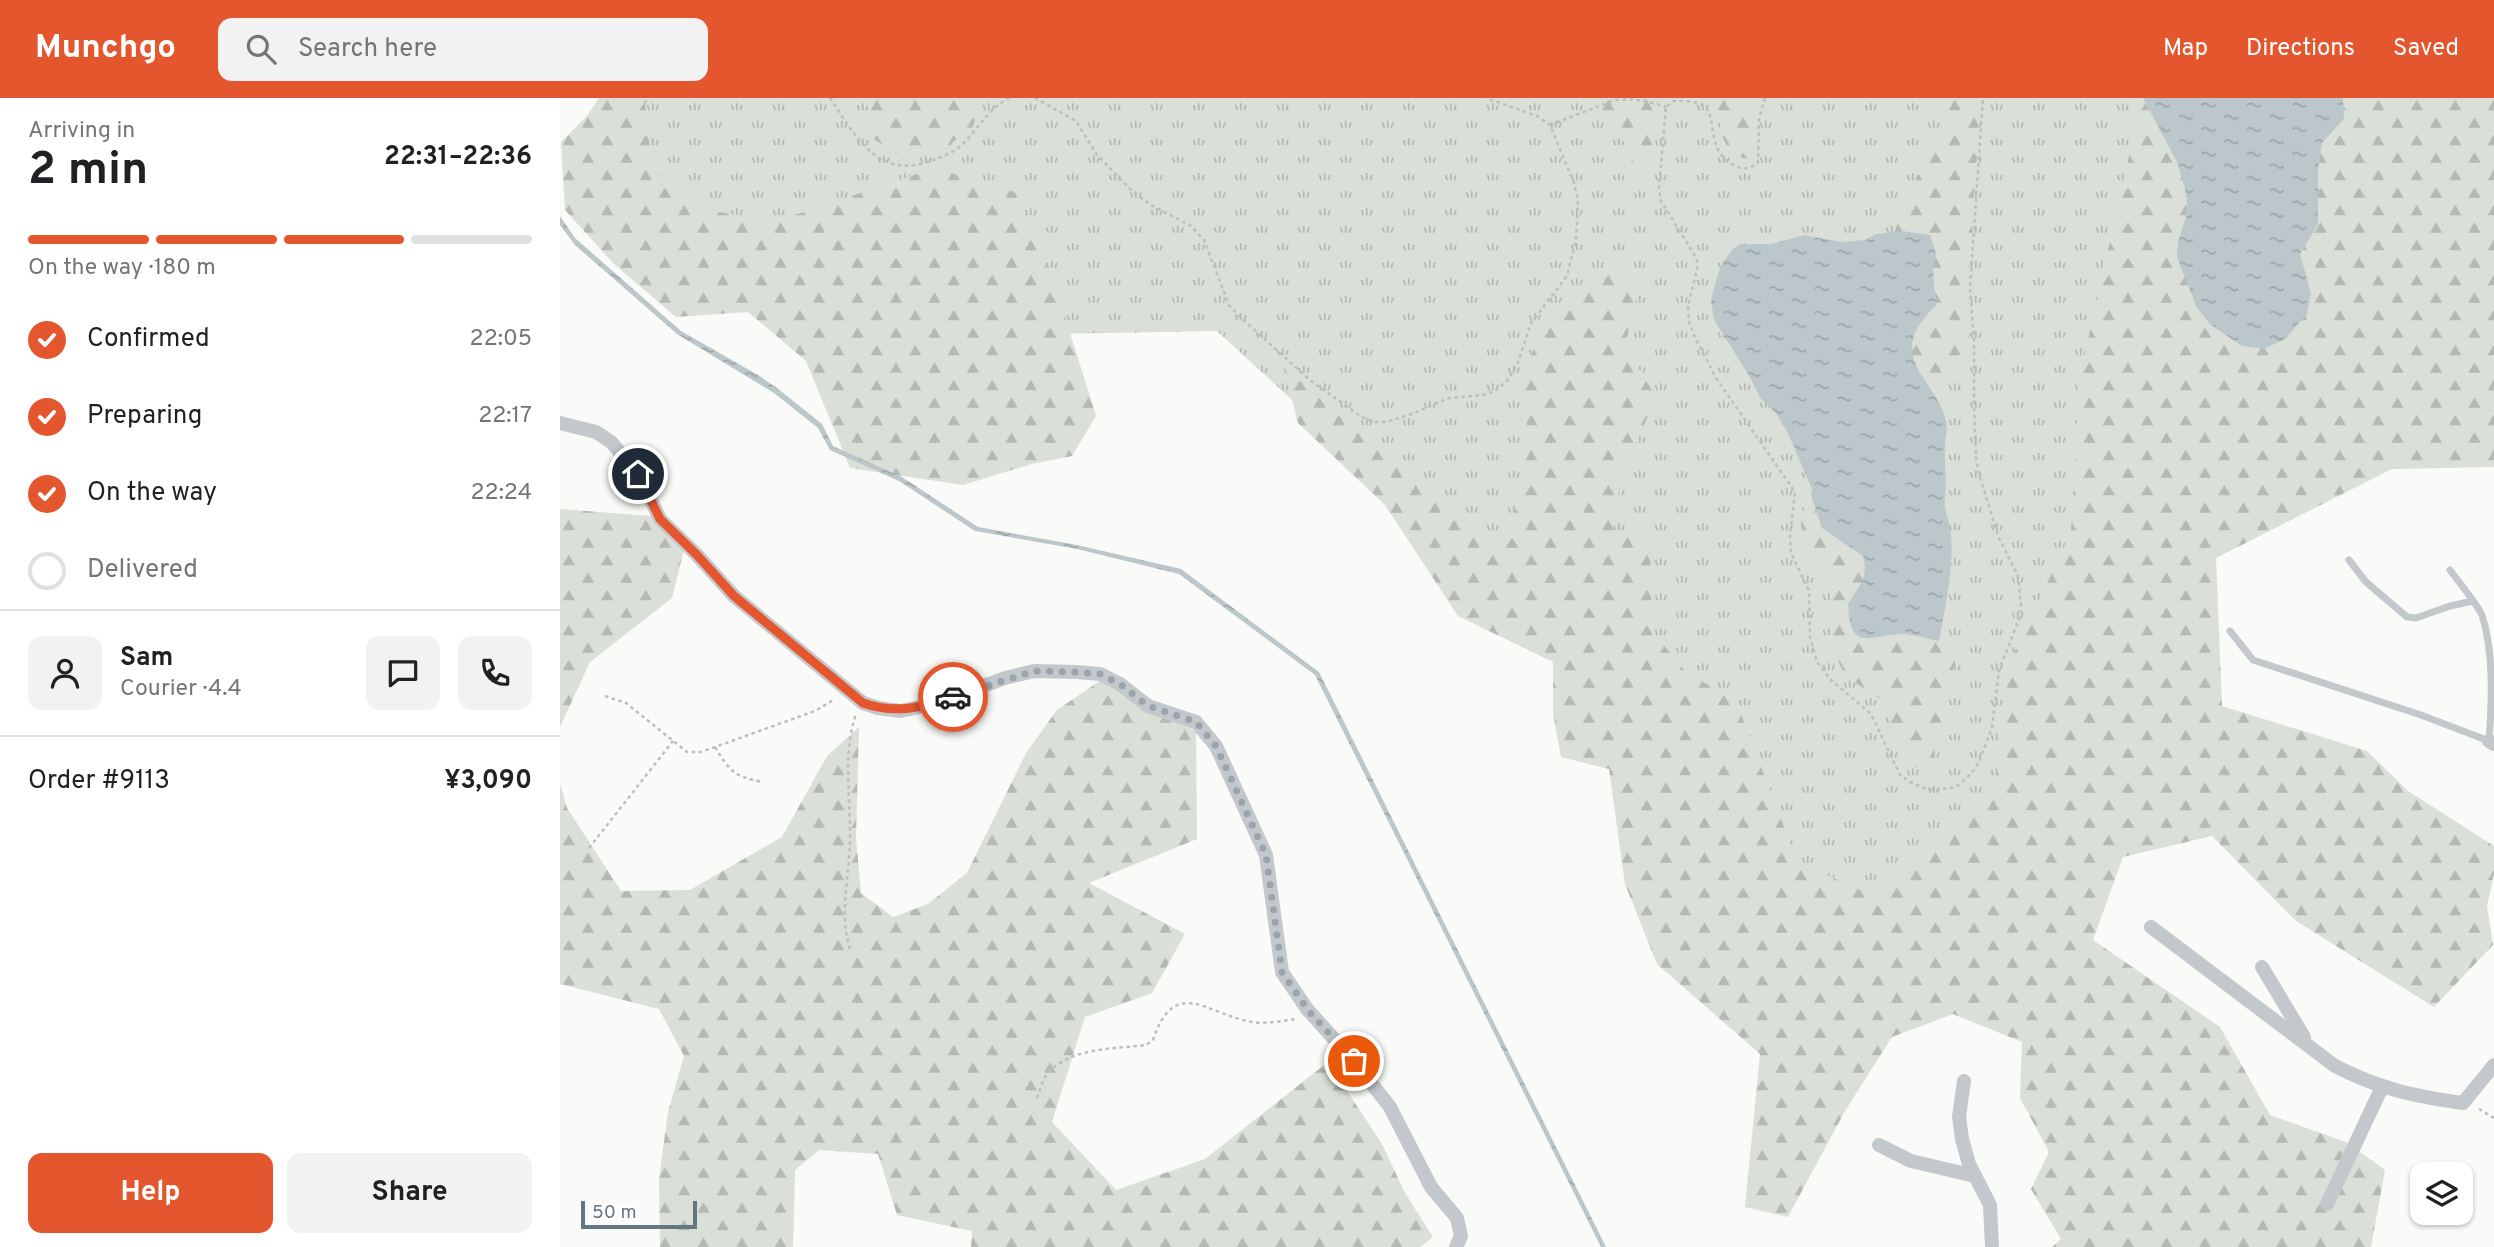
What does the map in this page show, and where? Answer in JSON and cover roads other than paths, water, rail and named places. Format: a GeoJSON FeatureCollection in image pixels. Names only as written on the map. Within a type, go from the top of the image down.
{"type":"FeatureCollection","features":[{"type":"Feature","properties":{"kind":"street"},"geometry":{"type":"LineString","coordinates":[[560,423],[596,432],[611,442],[638,474],[660,519],[734,596],[860,701],[878,708],[900,710],[935,704],[1005,678],[1034,671],[1077,672],[1100,674],[1120,684],[1148,706],[1196,722],[1216,746],[1266,855],[1282,972],[1313,1016],[1354,1061],[1390,1107],[1431,1187],[1457,1218],[1461,1236],[1456,1247]]}},
{"type":"Feature","properties":{"kind":"street"},"geometry":{"type":"LineString","coordinates":[[2151,927],[2335,1066],[2367,1082],[2401,1093],[2463,1102],[2494,1065]]}},
{"type":"Feature","properties":{"kind":"street"},"geometry":{"type":"LineString","coordinates":[[2262,967],[2310,1046]]}},
{"type":"Feature","properties":{"kind":"street"},"geometry":{"type":"LineString","coordinates":[[1964,1081],[1959,1116],[1962,1139],[1975,1176],[1990,1205],[1992,1247]]}},
{"type":"Feature","properties":{"kind":"street"},"geometry":{"type":"LineString","coordinates":[[2327,1204],[2382,1087]]}},
{"type":"Feature","properties":{"kind":"street"},"geometry":{"type":"LineString","coordinates":[[1879,1144],[1911,1161],[1975,1176]]}},
{"type":"Feature","properties":{"kind":"lane"},"geometry":{"type":"LineString","coordinates":[[2349,560],[2366,582],[2407,617],[2416,618],[2473,601]]}},
{"type":"Feature","properties":{"kind":"lane"},"geometry":{"type":"LineString","coordinates":[[2230,631],[2253,660],[2421,715],[2491,743],[2493,661],[2490,637],[2482,614],[2450,570]]}},
{"type":"Feature","properties":{"kind":"water"},"geometry":{"type":"Polygon","coordinates":[[[2143,98],[2343,98],[2344,119],[2322,143],[2318,171],[2318,224],[2300,254],[2311,293],[2307,314],[2285,339],[2264,349],[2242,346],[2211,325],[2197,308],[2177,257],[2178,242],[2187,214],[2187,196],[2177,162],[2143,98]]]}},
{"type":"Feature","properties":{"kind":"water"},"geometry":{"type":"Polygon","coordinates":[[[560,216],[575,238],[681,331],[777,388],[822,424],[833,446],[902,477],[978,527],[1077,545],[1181,569],[1319,672],[1606,1247],[1601,1247],[1315,675],[1179,574],[1077,549],[975,531],[899,481],[830,450],[818,428],[774,393],[677,334],[575,245],[560,225],[560,216]]]}},
{"type":"Feature","properties":{"kind":"water"},"geometry":{"type":"Polygon","coordinates":[[[1902,231],[1930,235],[1936,254],[1933,271],[1936,305],[1916,331],[1912,351],[1918,368],[1939,403],[1947,425],[1945,502],[1951,534],[1951,560],[1939,641],[1905,634],[1863,638],[1852,629],[1848,604],[1864,576],[1863,556],[1822,528],[1811,495],[1812,489],[1787,431],[1776,413],[1761,399],[1714,320],[1711,300],[1723,262],[1734,248],[1741,244],[1772,244],[1804,235],[1841,242],[1865,240],[1876,234],[1902,231]]]}}]}
